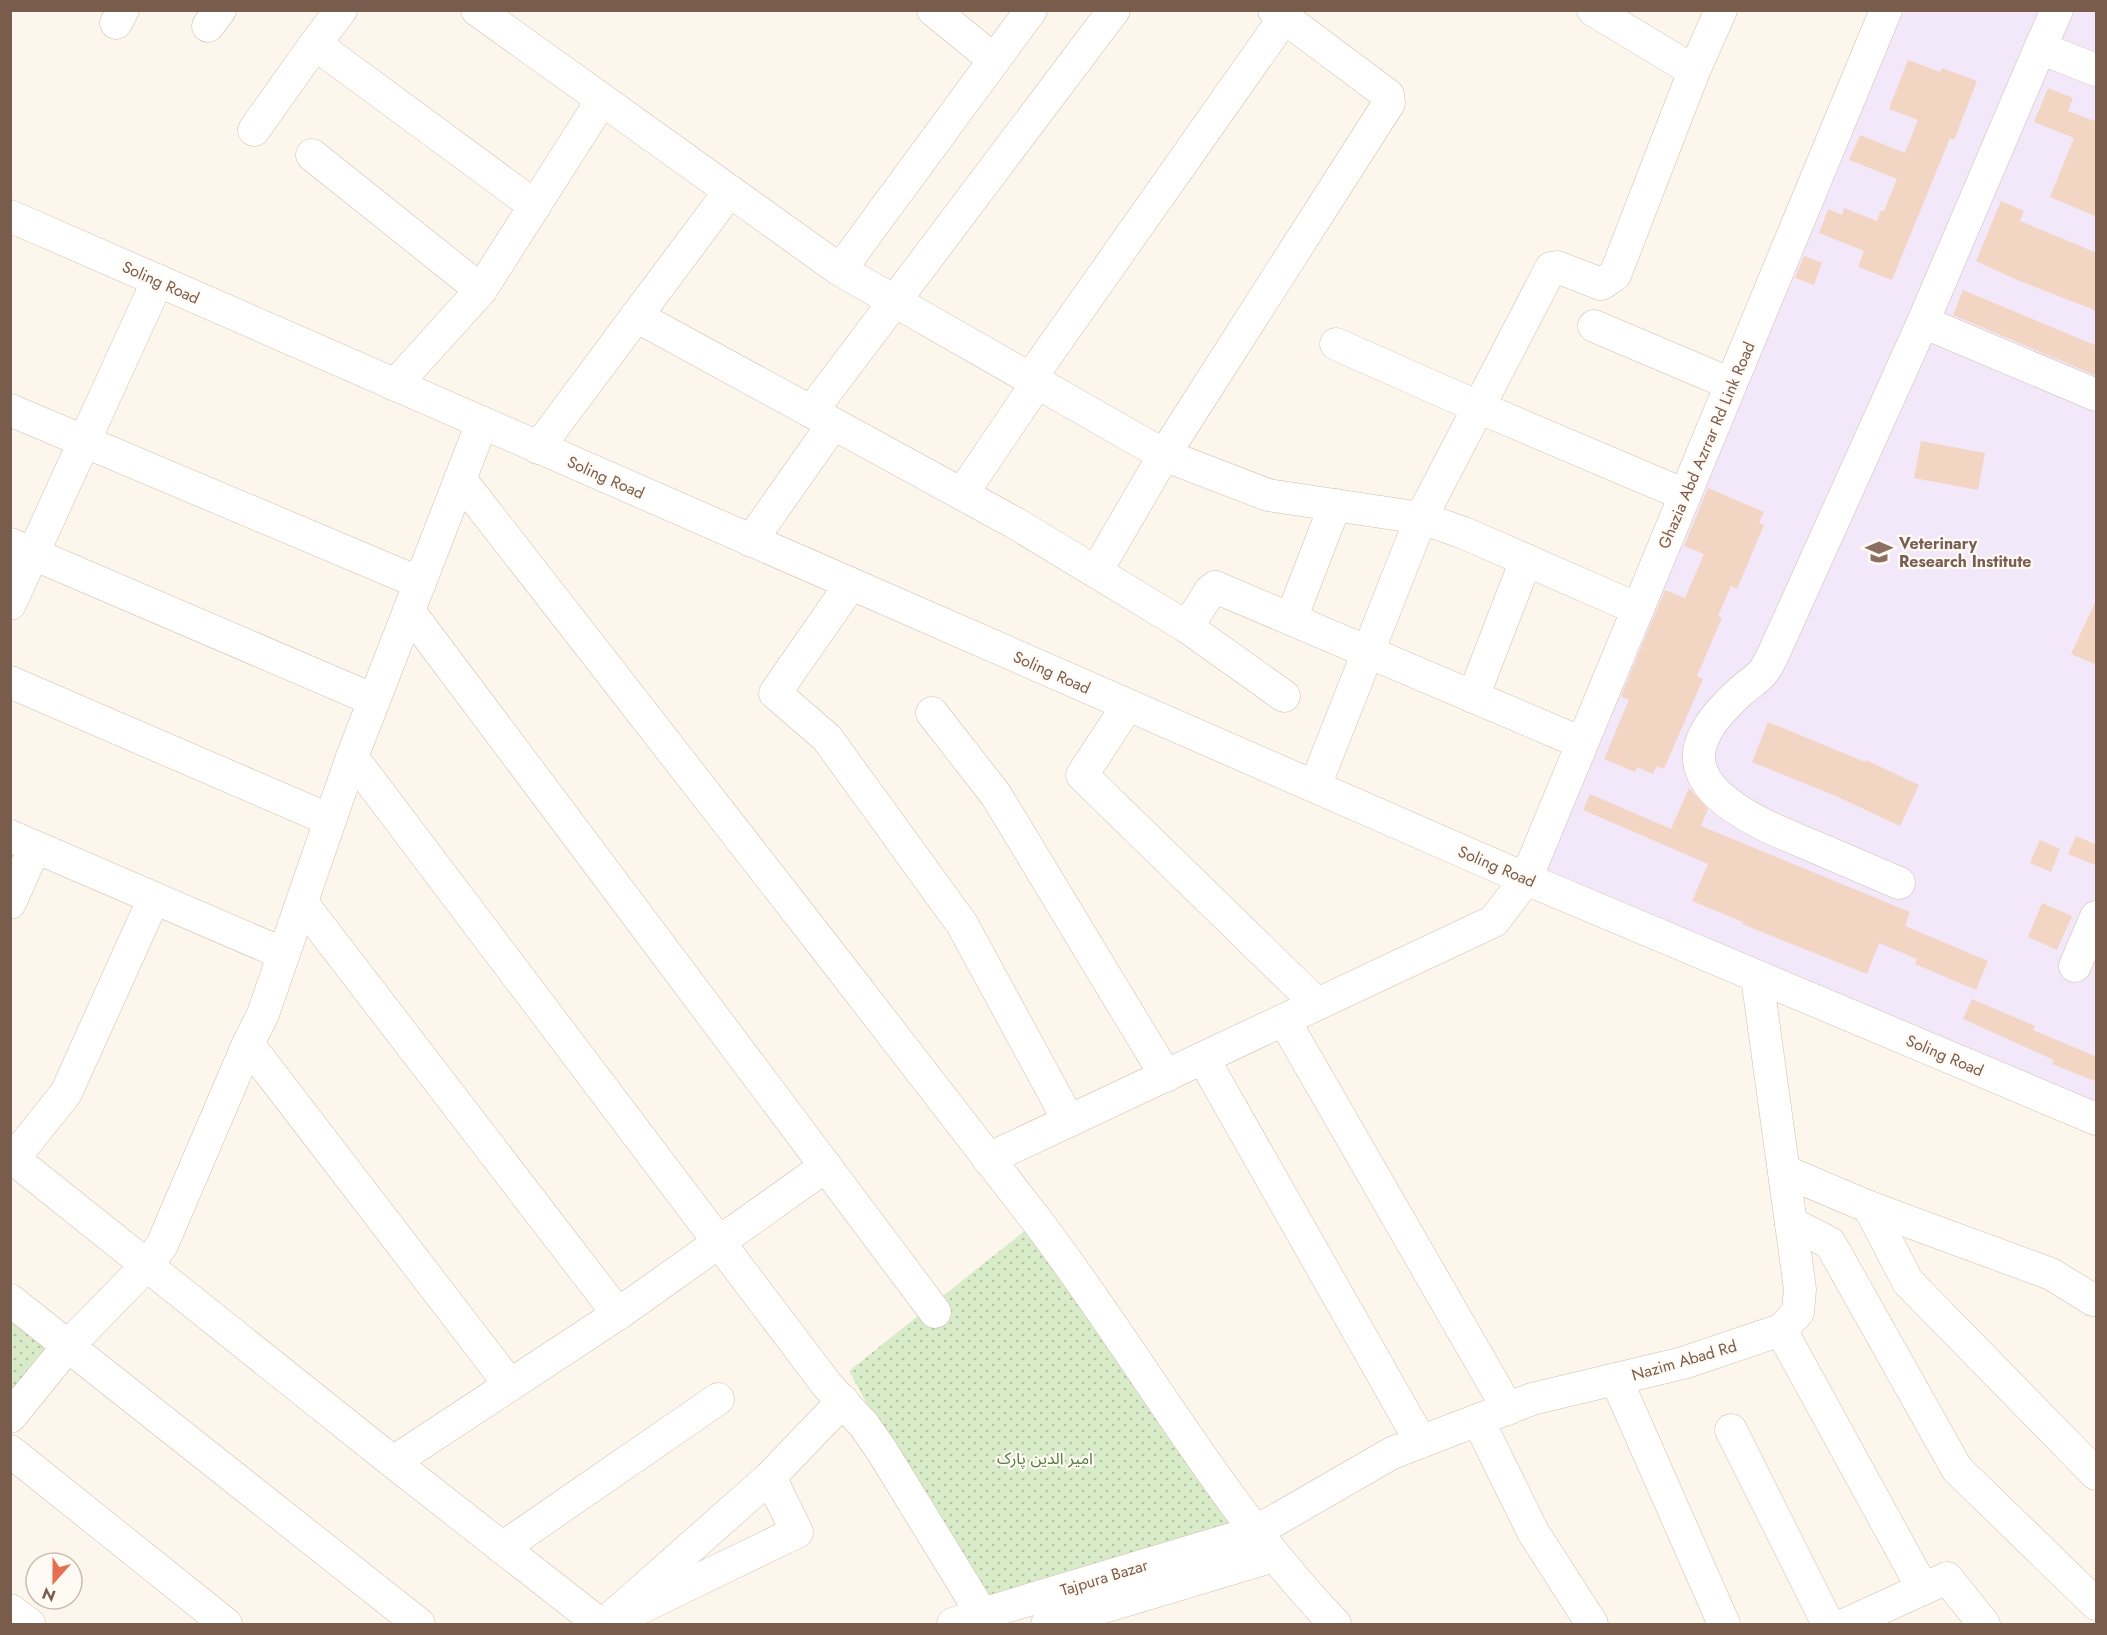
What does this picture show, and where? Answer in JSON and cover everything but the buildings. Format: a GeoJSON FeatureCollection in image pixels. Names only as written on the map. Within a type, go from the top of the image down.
{"type":"FeatureCollection","features":[{"type":"Feature","properties":{"kind":"street"},"geometry":{"type":"LineString","coordinates":[[254,130],[341,10]]}},
{"type":"Feature","properties":{"kind":"street"},"geometry":{"type":"LineString","coordinates":[[477,10],[840,270],[1164,455],[1268,495],[1421,518],[1464,533],[1638,609]]}},
{"type":"Feature","properties":{"kind":"street"},"geometry":{"type":"LineString","coordinates":[[933,10],[994,60]]}},
{"type":"Feature","properties":{"kind":"street"},"geometry":{"type":"LineString","coordinates":[[840,270],[1031,10]]}},
{"type":"Feature","properties":{"kind":"street"},"geometry":{"type":"LineString","coordinates":[[751,541],[822,418],[895,302],[1114,10]]}},
{"type":"Feature","properties":{"kind":"street"},"geometry":{"type":"LineString","coordinates":[[1593,10],[1694,70]]}},
{"type":"Feature","properties":{"kind":"street"},"geometry":{"type":"LineString","coordinates":[[1315,786],[1421,518],[1478,407],[1551,268],[1557,267],[1601,284],[1615,275],[1694,70],[1721,10]]}},
{"type":"Feature","properties":{"kind":"street","name":"Ghazia Abd Azrrar Rd Link Road"},"geometry":{"type":"LineString","coordinates":[[988,1159],[1494,921],[1526,879],[1886,10]]}},
{"type":"Feature","properties":{"kind":"street"},"geometry":{"type":"LineString","coordinates":[[1899,884],[1757,822],[1727,803],[1712,788],[1700,769],[1700,753],[1704,734],[1738,693],[1763,671],[1791,615],[1923,321],[2057,10]]}},
{"type":"Feature","properties":{"kind":"street"},"geometry":{"type":"LineString","coordinates":[[962,494],[1033,381],[1279,14],[1388,95],[1389,103],[1164,455],[1096,572]]}},
{"type":"Feature","properties":{"kind":"street"},"geometry":{"type":"LineString","coordinates":[[315,44],[535,206]]}},
{"type":"Feature","properties":{"kind":"street"},"geometry":{"type":"LineString","coordinates":[[2040,48],[2097,70]]}},
{"type":"Feature","properties":{"kind":"street"},"geometry":{"type":"LineString","coordinates":[[395,385],[481,290],[602,100]]}},
{"type":"Feature","properties":{"kind":"street"},"geometry":{"type":"LineString","coordinates":[[312,155],[481,290]]}},
{"type":"Feature","properties":{"kind":"street"},"geometry":{"type":"LineString","coordinates":[[538,448],[729,192]]}},
{"type":"Feature","properties":{"kind":"street","name":"Soling Road"},"geometry":{"type":"LineString","coordinates":[[10,216],[1526,879],[2097,1119]]}},
{"type":"Feature","properties":{"kind":"street"},"geometry":{"type":"LineString","coordinates":[[10,604],[22,549],[85,441],[158,280]]}},
{"type":"Feature","properties":{"kind":"street"},"geometry":{"type":"LineString","coordinates":[[636,316],[1015,523],[1187,627],[1284,696]]}},
{"type":"Feature","properties":{"kind":"street"},"geometry":{"type":"LineString","coordinates":[[1923,321],[2097,395]]}},
{"type":"Feature","properties":{"kind":"street"},"geometry":{"type":"LineString","coordinates":[[1594,326],[1731,384]]}},
{"type":"Feature","properties":{"kind":"street"},"geometry":{"type":"LineString","coordinates":[[1336,344],[1685,495]]}},
{"type":"Feature","properties":{"kind":"street"},"geometry":{"type":"LineString","coordinates":[[10,410],[85,441],[414,597],[826,1166],[935,1312]]}},
{"type":"Feature","properties":{"kind":"street"},"geometry":{"type":"LineString","coordinates":[[10,1417],[68,1346],[148,1264],[162,1245],[263,1014],[352,757],[482,423]]}},
{"type":"Feature","properties":{"kind":"street"},"geometry":{"type":"LineString","coordinates":[[460,479],[1036,1221],[1255,1532],[1300,1588],[1335,1624]]}},
{"type":"Feature","properties":{"kind":"street"},"geometry":{"type":"LineString","coordinates":[[1291,619],[1335,505]]}},
{"type":"Feature","properties":{"kind":"street"},"geometry":{"type":"LineString","coordinates":[[22,549],[374,700]]}},
{"type":"Feature","properties":{"kind":"street"},"geometry":{"type":"LineString","coordinates":[[1473,697],[1527,560]]}},
{"type":"Feature","properties":{"kind":"street"},"geometry":{"type":"LineString","coordinates":[[851,584],[775,693],[827,738],[962,924],[1069,1121]]}},
{"type":"Feature","properties":{"kind":"street"},"geometry":{"type":"LineString","coordinates":[[1187,627],[1215,587],[1582,743]]}},
{"type":"Feature","properties":{"kind":"street"},"geometry":{"type":"LineString","coordinates":[[10,682],[330,820]]}},
{"type":"Feature","properties":{"kind":"street"},"geometry":{"type":"LineString","coordinates":[[1128,705],[1082,775],[1317,1004]]}},
{"type":"Feature","properties":{"kind":"street"},"geometry":{"type":"LineString","coordinates":[[932,713],[996,795],[1166,1076]]}},
{"type":"Feature","properties":{"kind":"street"},"geometry":{"type":"LineString","coordinates":[[352,757],[827,1384],[864,1425],[984,1619]]}},
{"type":"Feature","properties":{"kind":"street"},"geometry":{"type":"LineString","coordinates":[[10,903],[23,841],[284,954]]}},
{"type":"Feature","properties":{"kind":"street"},"geometry":{"type":"LineString","coordinates":[[154,898],[66,1093],[12,1157],[393,1462],[603,1624]]}},
{"type":"Feature","properties":{"kind":"street"},"geometry":{"type":"LineString","coordinates":[[302,903],[618,1314]]}},
{"type":"Feature","properties":{"kind":"street"},"geometry":{"type":"LineString","coordinates":[[2075,966],[2097,917]]}},
{"type":"Feature","properties":{"kind":"street"},"geometry":{"type":"LineString","coordinates":[[1757,977],[1800,1289],[1798,1312],[1781,1330],[1923,1589]]}},
{"type":"Feature","properties":{"kind":"street"},"geometry":{"type":"LineString","coordinates":[[1284,1020],[1508,1409]]}},
{"type":"Feature","properties":{"kind":"street"},"geometry":{"type":"LineString","coordinates":[[248,1044],[510,1386]]}},
{"type":"Feature","properties":{"kind":"street"},"geometry":{"type":"LineString","coordinates":[[1203,1058],[1421,1442]]}},
{"type":"Feature","properties":{"kind":"street"},"geometry":{"type":"LineString","coordinates":[[393,1462],[618,1314],[826,1166]]}},
{"type":"Feature","properties":{"kind":"street"},"geometry":{"type":"LineString","coordinates":[[1784,1172],[1869,1207],[2051,1274],[2093,1300]]}},
{"type":"Feature","properties":{"kind":"street"},"geometry":{"type":"LineString","coordinates":[[1869,1207],[1908,1282],[2097,1474]]}},
{"type":"Feature","properties":{"kind":"street"},"geometry":{"type":"LineString","coordinates":[[1791,1223],[1830,1243],[1957,1469],[2097,1604]]}},
{"type":"Feature","properties":{"kind":"street"},"geometry":{"type":"LineString","coordinates":[[10,1300],[419,1624]]}},
{"type":"Feature","properties":{"kind":"street","name":"Nazim Abad Rd"},"geometry":{"type":"LineString","coordinates":[[1255,1532],[1392,1453],[1532,1399],[1683,1363],[1781,1330]]}},
{"type":"Feature","properties":{"kind":"street"},"geometry":{"type":"LineString","coordinates":[[1616,1379],[1724,1624]]}},
{"type":"Feature","properties":{"kind":"street"},"geometry":{"type":"LineString","coordinates":[[502,1548],[718,1399]]}},
{"type":"Feature","properties":{"kind":"street"},"geometry":{"type":"LineString","coordinates":[[603,1624],[770,1476],[843,1401]]}},
{"type":"Feature","properties":{"kind":"street"},"geometry":{"type":"LineString","coordinates":[[1478,1420],[1533,1532],[1592,1624]]}},
{"type":"Feature","properties":{"kind":"street"},"geometry":{"type":"LineString","coordinates":[[1731,1430],[1828,1624]]}},
{"type":"Feature","properties":{"kind":"street"},"geometry":{"type":"LineString","coordinates":[[10,1451],[226,1624]]}},
{"type":"Feature","properties":{"kind":"street"},"geometry":{"type":"LineString","coordinates":[[603,1624],[797,1532],[770,1476]]}},
{"type":"Feature","properties":{"kind":"street","name":"Tajpura Bazar"},"geometry":{"type":"LineString","coordinates":[[953,1624],[984,1619],[1255,1532]]}},
{"type":"Feature","properties":{"kind":"street","name":"Tajpura Bazar"},"geometry":{"type":"LineString","coordinates":[[1047,1624],[1274,1556]]}},
{"type":"Feature","properties":{"kind":"street"},"geometry":{"type":"LineString","coordinates":[[1846,1624],[1947,1578],[1984,1624]]}},
{"type":"Feature","properties":{"kind":"street"},"geometry":{"type":"LineString","coordinates":[[10,1610],[29,1624]]}},
{"type":"Feature","properties":{"kind":"shaded area","name":"Veterinary Research Institute"},"geometry":{"type":"Polygon","coordinates":[[[1886,11],[2096,11],[2096,1119],[1526,879],[1886,11]]]}},
{"type":"Feature","properties":{"kind":"green space","name":"امیر الدین پارک"},"geometry":{"type":"Polygon","coordinates":[[[1037,1221],[1255,1532],[982,1614],[849,1371],[1037,1221]]]}},
{"type":"Feature","properties":{"kind":"green space"},"geometry":{"type":"Polygon","coordinates":[[[11,1300],[68,1346],[11,1417],[11,1300]]]}},
{"type":"Feature","properties":{"kind":"place","name":"Veterinary Research Institute"},"geometry":{"type":"Point","coordinates":[1879,552]}}]}
